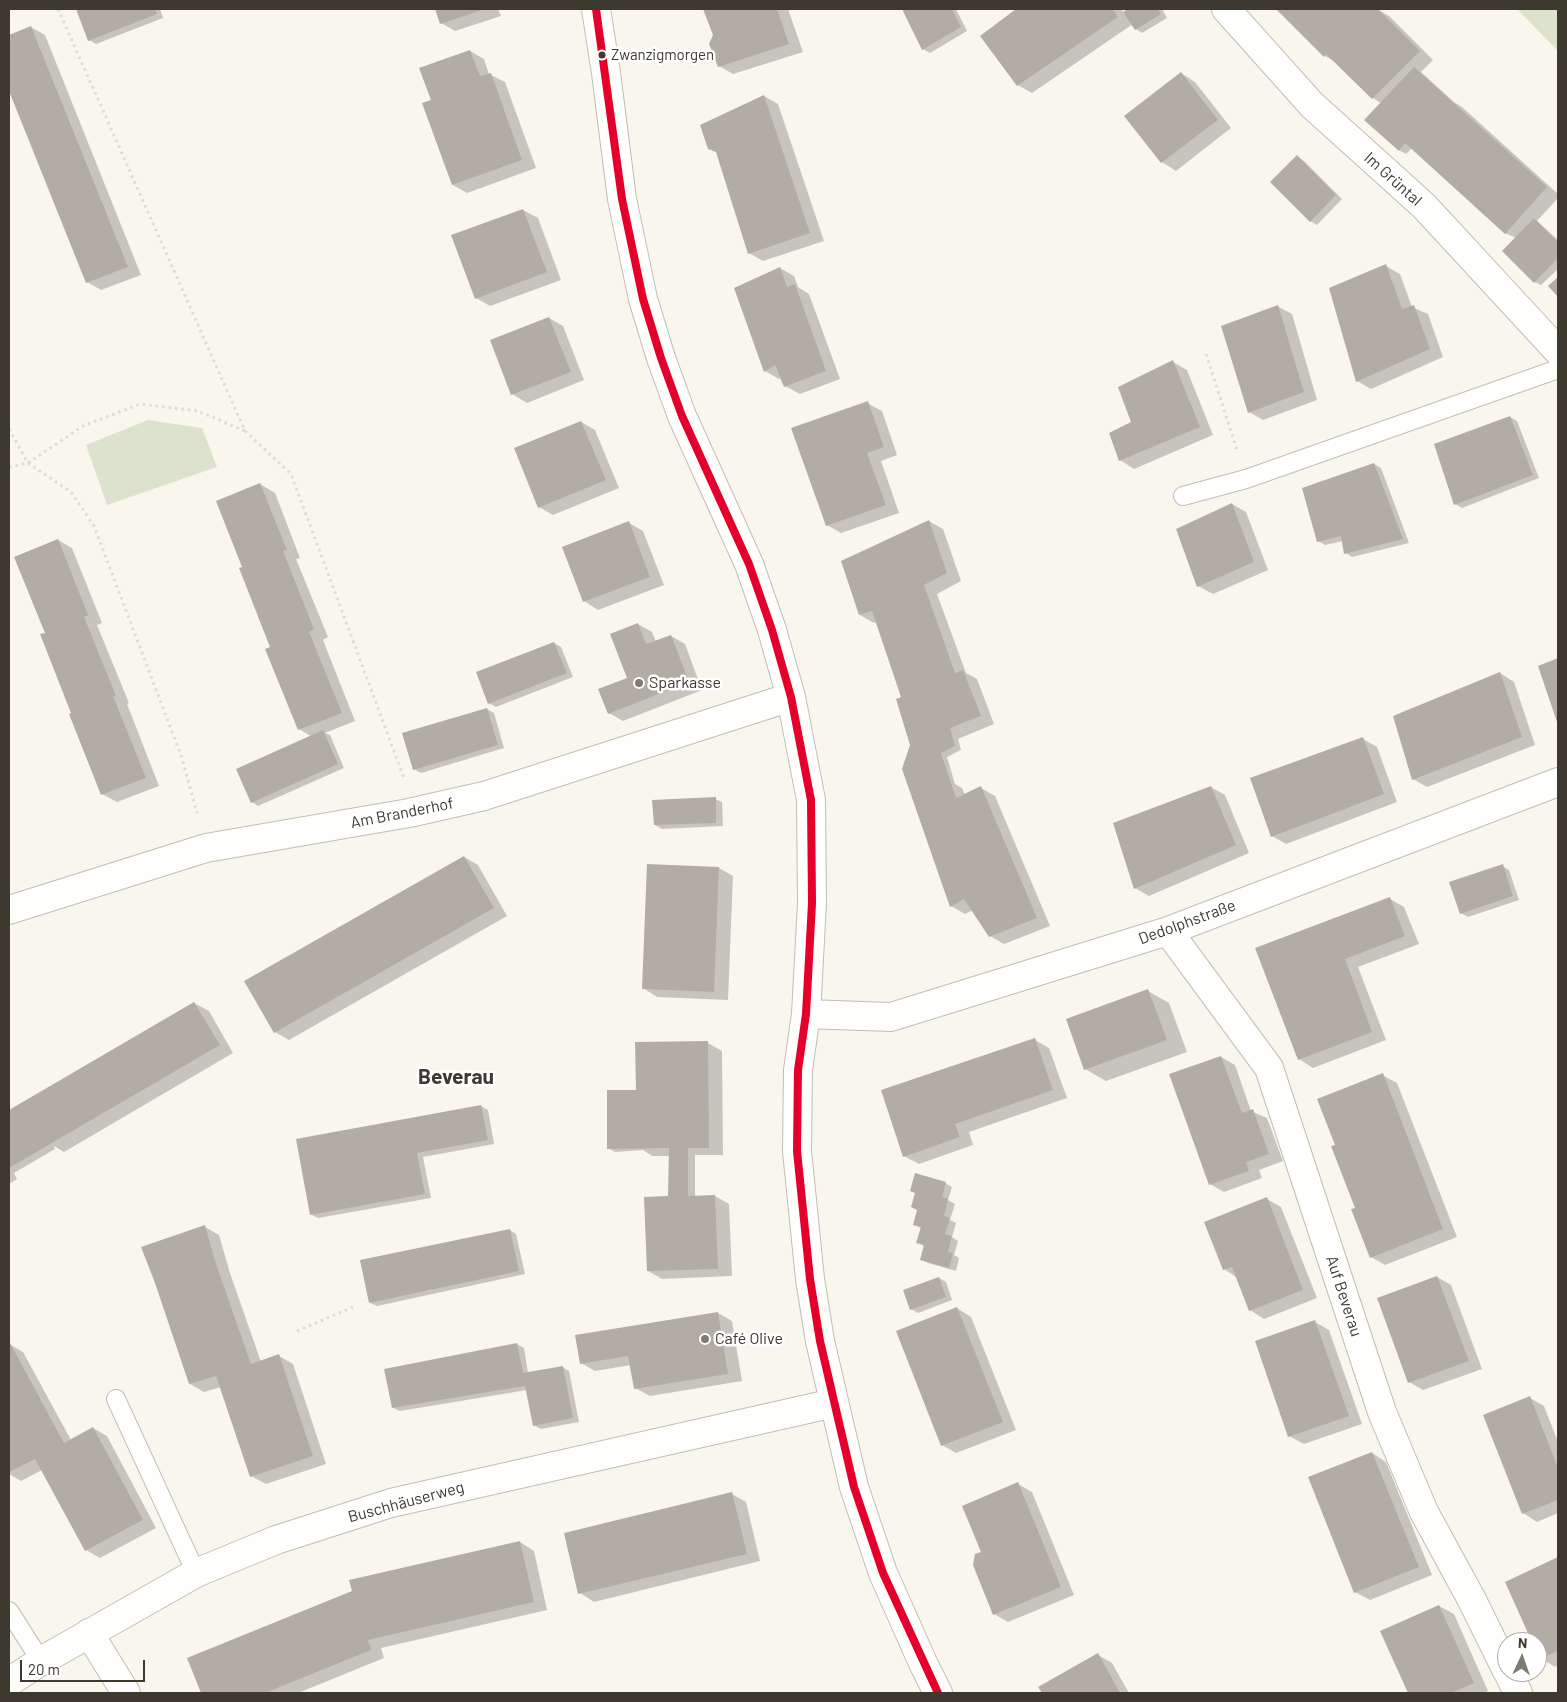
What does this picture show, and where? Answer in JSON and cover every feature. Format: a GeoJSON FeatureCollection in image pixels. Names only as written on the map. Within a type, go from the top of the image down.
{"type":"FeatureCollection","features":[{"type":"Feature","properties":{"kind":"street"},"geometry":{"type":"LineString","coordinates":[[596,9],[622,199],[643,299],[661,358],[682,416],[749,564],[772,630],[791,697],[811,800],[812,903],[806,1014],[798,1070],[797,1151],[810,1279],[820,1341],[854,1487],[882,1573],[938,1693]]}},
{"type":"Feature","properties":{"kind":"street","name":"Im Grüntal"},"geometry":{"type":"LineString","coordinates":[[1226,9],[1312,105],[1424,206],[1558,351]]}},
{"type":"Feature","properties":{"kind":"street","name":"Am Branderhof"},"geometry":{"type":"LineString","coordinates":[[9,910],[206,848],[409,813],[484,796],[791,697]]}},
{"type":"Feature","properties":{"kind":"street","name":"Dedolphstraße"},"geometry":{"type":"LineString","coordinates":[[806,1014],[891,1018],[1168,931],[1558,782]]}},
{"type":"Feature","properties":{"kind":"street","name":"Auf Beverau"},"geometry":{"type":"LineString","coordinates":[[1168,931],[1269,1068],[1382,1412],[1424,1512],[1497,1651]]}},
{"type":"Feature","properties":{"kind":"street","name":"Buschhäuserweg"},"geometry":{"type":"LineString","coordinates":[[9,1682],[89,1633],[196,1573],[276,1540],[391,1503],[834,1403]]}},
{"type":"Feature","properties":{"kind":"street"},"geometry":{"type":"LineString","coordinates":[[89,1633],[126,1693]]}},
{"type":"Feature","properties":{"kind":"lane"},"geometry":{"type":"LineString","coordinates":[[1183,496],[1246,479],[1558,369]]}},
{"type":"Feature","properties":{"kind":"lane"},"geometry":{"type":"LineString","coordinates":[[116,1399],[196,1573]]}},
{"type":"Feature","properties":{"kind":"lane"},"geometry":{"type":"LineString","coordinates":[[9,1611],[41,1661]]}},
{"type":"Feature","properties":{"kind":"path"},"geometry":{"type":"LineString","coordinates":[[58,9],[245,431]]}},
{"type":"Feature","properties":{"kind":"path"},"geometry":{"type":"LineString","coordinates":[[1206,354],[1246,479]]}},
{"type":"Feature","properties":{"kind":"path"},"geometry":{"type":"LineString","coordinates":[[9,466],[28,463],[83,426],[140,404],[198,411],[245,431],[291,474],[407,788],[409,813]]}},
{"type":"Feature","properties":{"kind":"path"},"geometry":{"type":"LineString","coordinates":[[9,429],[28,463],[72,492],[94,526],[184,764],[206,848]]}},
{"type":"Feature","properties":{"kind":"path"},"geometry":{"type":"LineString","coordinates":[[297,1331],[353,1308]]}},
{"type":"Feature","properties":{"kind":"green space"},"geometry":{"type":"Polygon","coordinates":[[[1517,9],[1558,9],[1558,51],[1517,9]]]}},
{"type":"Feature","properties":{"kind":"green space"},"geometry":{"type":"Polygon","coordinates":[[[148,420],[202,428],[217,467],[107,505],[86,445],[148,420]]]}},
{"type":"Feature","properties":{"kind":"building"},"geometry":{"type":"Polygon","coordinates":[[[76,9],[155,9],[157,14],[88,41],[76,9]]]}},
{"type":"Feature","properties":{"kind":"building"},"geometry":{"type":"Polygon","coordinates":[[[435,9],[485,9],[440,24],[435,9]]]}},
{"type":"Feature","properties":{"kind":"building"},"geometry":{"type":"Polygon","coordinates":[[[703,9],[777,9],[789,44],[718,67],[709,44],[713,35],[703,9]]]}},
{"type":"Feature","properties":{"kind":"building"},"geometry":{"type":"Polygon","coordinates":[[[902,9],[952,9],[961,27],[922,50],[902,9]]]}},
{"type":"Feature","properties":{"kind":"building"},"geometry":{"type":"Polygon","coordinates":[[[1016,9],[1113,9],[1118,17],[1017,86],[980,36],[1016,9]]]}},
{"type":"Feature","properties":{"kind":"building"},"geometry":{"type":"Polygon","coordinates":[[[1128,9],[1158,9],[1161,14],[1135,30],[1123,12],[1128,9]]]}},
{"type":"Feature","properties":{"kind":"building"},"geometry":{"type":"Polygon","coordinates":[[[1276,9],[1378,9],[1420,51],[1372,99],[1326,54],[1324,57],[1276,9]]]}},
{"type":"Feature","properties":{"kind":"building"},"geometry":{"type":"Polygon","coordinates":[[[31,26],[128,267],[86,283],[9,91],[9,35],[31,26]]]}},
{"type":"Feature","properties":{"kind":"building"},"geometry":{"type":"Polygon","coordinates":[[[470,50],[480,76],[491,73],[522,160],[452,185],[422,103],[431,100],[419,68],[470,50]]]}},
{"type":"Feature","properties":{"kind":"building"},"geometry":{"type":"Polygon","coordinates":[[[1414,67],[1547,187],[1505,234],[1405,143],[1399,151],[1364,120],[1414,67]]]}},
{"type":"Feature","properties":{"kind":"building"},"geometry":{"type":"Polygon","coordinates":[[[1181,72],[1218,120],[1161,163],[1124,116],[1181,72]]]}},
{"type":"Feature","properties":{"kind":"building"},"geometry":{"type":"Polygon","coordinates":[[[764,95],[810,233],[748,254],[716,152],[708,149],[700,125],[764,95]]]}},
{"type":"Feature","properties":{"kind":"building"},"geometry":{"type":"Polygon","coordinates":[[[1297,155],[1336,195],[1310,222],[1270,182],[1297,155]]]}},
{"type":"Feature","properties":{"kind":"building"},"geometry":{"type":"Polygon","coordinates":[[[523,209],[547,272],[475,299],[451,235],[523,209]]]}},
{"type":"Feature","properties":{"kind":"building"},"geometry":{"type":"Polygon","coordinates":[[[1534,218],[1558,242],[1558,258],[1534,283],[1502,251],[1534,218]]]}},
{"type":"Feature","properties":{"kind":"building"},"geometry":{"type":"Polygon","coordinates":[[[1386,264],[1402,309],[1414,305],[1430,349],[1356,382],[1329,288],[1386,264]]]}},
{"type":"Feature","properties":{"kind":"building"},"geometry":{"type":"Polygon","coordinates":[[[780,267],[787,287],[795,284],[826,371],[784,387],[775,365],[764,372],[734,288],[780,267]]]}},
{"type":"Feature","properties":{"kind":"building"},"geometry":{"type":"Polygon","coordinates":[[[1558,277],[1558,297],[1548,286],[1558,277]]]}},
{"type":"Feature","properties":{"kind":"building"},"geometry":{"type":"Polygon","coordinates":[[[1278,305],[1304,392],[1248,413],[1221,326],[1278,305]]]}},
{"type":"Feature","properties":{"kind":"building"},"geometry":{"type":"Polygon","coordinates":[[[549,317],[571,372],[511,395],[490,340],[549,317]]]}},
{"type":"Feature","properties":{"kind":"building"},"geometry":{"type":"Polygon","coordinates":[[[1173,360],[1200,427],[1119,461],[1109,433],[1131,422],[1118,387],[1173,360]]]}},
{"type":"Feature","properties":{"kind":"building"},"geometry":{"type":"Polygon","coordinates":[[[868,401],[884,447],[867,453],[886,505],[826,526],[791,428],[868,401]]]}},
{"type":"Feature","properties":{"kind":"building"},"geometry":{"type":"Polygon","coordinates":[[[1510,416],[1533,475],[1454,505],[1434,444],[1510,416]]]}},
{"type":"Feature","properties":{"kind":"building"},"geometry":{"type":"Polygon","coordinates":[[[581,421],[606,480],[538,508],[514,448],[581,421]]]}},
{"type":"Feature","properties":{"kind":"building"},"geometry":{"type":"Polygon","coordinates":[[[1374,463],[1403,539],[1344,554],[1341,536],[1317,542],[1302,488],[1374,463]]]}},
{"type":"Feature","properties":{"kind":"building"},"geometry":{"type":"Polygon","coordinates":[[[260,483],[287,550],[283,551],[314,629],[309,632],[342,713],[298,730],[265,649],[270,647],[239,568],[242,567],[216,501],[260,483]]]}},
{"type":"Feature","properties":{"kind":"building"},"geometry":{"type":"Polygon","coordinates":[[[1232,503],[1254,562],[1197,587],[1176,529],[1232,503]]]}},
{"type":"Feature","properties":{"kind":"building"},"geometry":{"type":"Polygon","coordinates":[[[929,520],[947,573],[924,585],[955,673],[963,670],[981,716],[950,728],[955,746],[941,753],[956,798],[981,786],[1037,918],[989,937],[964,899],[950,907],[902,769],[910,745],[896,699],[901,697],[872,611],[859,615],[841,561],[929,520]]]}},
{"type":"Feature","properties":{"kind":"building"},"geometry":{"type":"Polygon","coordinates":[[[629,521],[650,577],[583,602],[562,547],[629,521]]]}},
{"type":"Feature","properties":{"kind":"building"},"geometry":{"type":"Polygon","coordinates":[[[58,539],[88,615],[84,617],[116,696],[113,696],[146,778],[101,795],[40,634],[45,633],[14,557],[58,539]]]}},
{"type":"Feature","properties":{"kind":"building"},"geometry":{"type":"Polygon","coordinates":[[[638,623],[646,644],[671,635],[689,682],[608,714],[598,689],[627,678],[610,634],[638,623]]]}},
{"type":"Feature","properties":{"kind":"building"},"geometry":{"type":"Polygon","coordinates":[[[554,642],[567,673],[488,704],[476,672],[554,642]]]}},
{"type":"Feature","properties":{"kind":"building"},"geometry":{"type":"Polygon","coordinates":[[[1558,658],[1558,725],[1538,666],[1558,658]]]}},
{"type":"Feature","properties":{"kind":"building"},"geometry":{"type":"Polygon","coordinates":[[[1500,672],[1522,737],[1412,780],[1393,716],[1500,672]]]}},
{"type":"Feature","properties":{"kind":"building"},"geometry":{"type":"Polygon","coordinates":[[[487,708],[498,745],[413,770],[402,733],[487,708]]]}},
{"type":"Feature","properties":{"kind":"building"},"geometry":{"type":"Polygon","coordinates":[[[323,730],[338,764],[251,803],[236,769],[323,730]]]}},
{"type":"Feature","properties":{"kind":"building"},"geometry":{"type":"Polygon","coordinates":[[[1363,737],[1384,794],[1271,837],[1250,778],[1363,737]]]}},
{"type":"Feature","properties":{"kind":"building"},"geometry":{"type":"Polygon","coordinates":[[[1211,786],[1236,845],[1134,889],[1113,823],[1211,786]]]}},
{"type":"Feature","properties":{"kind":"building"},"geometry":{"type":"Polygon","coordinates":[[[716,797],[716,823],[654,825],[652,800],[716,797]]]}},
{"type":"Feature","properties":{"kind":"building"},"geometry":{"type":"Polygon","coordinates":[[[464,856],[494,908],[274,1033],[244,981],[464,856]]]}},
{"type":"Feature","properties":{"kind":"building"},"geometry":{"type":"Polygon","coordinates":[[[647,864],[719,867],[714,992],[642,989],[647,864]]]}},
{"type":"Feature","properties":{"kind":"building"},"geometry":{"type":"Polygon","coordinates":[[[1503,864],[1513,896],[1460,914],[1449,882],[1503,864]]]}},
{"type":"Feature","properties":{"kind":"building"},"geometry":{"type":"Polygon","coordinates":[[[1390,897],[1405,936],[1345,959],[1372,1032],[1298,1060],[1255,948],[1390,897]]]}},
{"type":"Feature","properties":{"kind":"building"},"geometry":{"type":"Polygon","coordinates":[[[1148,989],[1167,1040],[1084,1070],[1066,1019],[1148,989]]]}},
{"type":"Feature","properties":{"kind":"building"},"geometry":{"type":"Polygon","coordinates":[[[194,1002],[220,1045],[9,1168],[9,1110],[194,1002]]]}},
{"type":"Feature","properties":{"kind":"building"},"geometry":{"type":"Polygon","coordinates":[[[1035,1038],[1053,1090],[955,1124],[960,1137],[903,1157],[881,1090],[1035,1038]]]}},
{"type":"Feature","properties":{"kind":"building"},"geometry":{"type":"Polygon","coordinates":[[[708,1041],[709,1148],[688,1148],[688,1196],[715,1195],[718,1269],[647,1271],[644,1197],[668,1196],[669,1148],[607,1149],[607,1090],[636,1090],[635,1042],[708,1041]]]}},
{"type":"Feature","properties":{"kind":"building"},"geometry":{"type":"Polygon","coordinates":[[[1221,1056],[1242,1113],[1253,1109],[1269,1154],[1246,1162],[1249,1171],[1209,1185],[1169,1074],[1221,1056]]]}},
{"type":"Feature","properties":{"kind":"building"},"geometry":{"type":"Polygon","coordinates":[[[1383,1073],[1443,1229],[1370,1258],[1351,1209],[1355,1208],[1331,1146],[1335,1145],[1317,1099],[1383,1073]]]}},
{"type":"Feature","properties":{"kind":"building"},"geometry":{"type":"Polygon","coordinates":[[[481,1105],[488,1140],[417,1153],[425,1194],[310,1215],[296,1139],[481,1105]]]}},
{"type":"Feature","properties":{"kind":"building"},"geometry":{"type":"Polygon","coordinates":[[[915,1173],[946,1182],[942,1197],[948,1199],[944,1216],[950,1218],[945,1234],[952,1236],[948,1252],[953,1253],[949,1268],[920,1260],[924,1245],[916,1243],[921,1227],[913,1225],[917,1210],[911,1207],[915,1193],[910,1191],[915,1173]]]}},
{"type":"Feature","properties":{"kind":"building"},"geometry":{"type":"Polygon","coordinates":[[[1267,1197],[1303,1290],[1249,1311],[1232,1267],[1223,1270],[1204,1222],[1267,1197]]]}},
{"type":"Feature","properties":{"kind":"building"},"geometry":{"type":"Polygon","coordinates":[[[205,1225],[216,1264],[251,1364],[279,1354],[313,1456],[250,1477],[216,1376],[189,1384],[141,1247],[205,1225]]]}},
{"type":"Feature","properties":{"kind":"building"},"geometry":{"type":"Polygon","coordinates":[[[510,1229],[519,1271],[369,1303],[360,1260],[510,1229]]]}},
{"type":"Feature","properties":{"kind":"building"},"geometry":{"type":"Polygon","coordinates":[[[1437,1276],[1469,1361],[1408,1383],[1377,1298],[1437,1276]]]}},
{"type":"Feature","properties":{"kind":"building"},"geometry":{"type":"Polygon","coordinates":[[[939,1277],[946,1297],[910,1310],[903,1290],[939,1277]]]}},
{"type":"Feature","properties":{"kind":"building"},"geometry":{"type":"Polygon","coordinates":[[[957,1307],[1003,1422],[941,1446],[896,1331],[957,1307]]]}},
{"type":"Feature","properties":{"kind":"building"},"geometry":{"type":"Polygon","coordinates":[[[718,1312],[728,1374],[634,1389],[628,1356],[580,1364],[575,1335],[718,1312]]]}},
{"type":"Feature","properties":{"kind":"building"},"geometry":{"type":"Polygon","coordinates":[[[1315,1320],[1349,1416],[1288,1437],[1255,1341],[1315,1320]]]}},
{"type":"Feature","properties":{"kind":"building"},"geometry":{"type":"Polygon","coordinates":[[[9,1341],[64,1443],[93,1427],[143,1520],[85,1551],[35,1459],[9,1472],[9,1341]]]}},
{"type":"Feature","properties":{"kind":"building"},"geometry":{"type":"Polygon","coordinates":[[[517,1343],[523,1373],[563,1366],[573,1418],[533,1426],[525,1386],[392,1408],[384,1369],[517,1343]]]}},
{"type":"Feature","properties":{"kind":"building"},"geometry":{"type":"Polygon","coordinates":[[[1530,1396],[1558,1468],[1558,1500],[1522,1514],[1483,1415],[1530,1396]]]}},
{"type":"Feature","properties":{"kind":"building"},"geometry":{"type":"Polygon","coordinates":[[[1372,1452],[1419,1567],[1354,1593],[1308,1477],[1372,1452]]]}},
{"type":"Feature","properties":{"kind":"building"},"geometry":{"type":"Polygon","coordinates":[[[1018,1482],[1061,1587],[993,1615],[973,1565],[975,1554],[981,1552],[962,1506],[1018,1482]]]}},
{"type":"Feature","properties":{"kind":"building"},"geometry":{"type":"Polygon","coordinates":[[[732,1492],[747,1554],[578,1594],[564,1533],[732,1492]]]}},
{"type":"Feature","properties":{"kind":"building"},"geometry":{"type":"Polygon","coordinates":[[[520,1541],[534,1602],[368,1640],[371,1650],[265,1693],[201,1693],[187,1658],[352,1591],[349,1580],[520,1541]]]}},
{"type":"Feature","properties":{"kind":"building"},"geometry":{"type":"Polygon","coordinates":[[[1558,1557],[1558,1651],[1547,1656],[1547,1632],[1528,1632],[1505,1582],[1558,1557]]]}},
{"type":"Feature","properties":{"kind":"building"},"geometry":{"type":"Polygon","coordinates":[[[1439,1605],[1474,1683],[1451,1693],[1408,1693],[1380,1631],[1439,1605]]]}},
{"type":"Feature","properties":{"kind":"building"},"geometry":{"type":"Polygon","coordinates":[[[1098,1653],[1120,1693],[1042,1693],[1038,1687],[1098,1653]]]}},
{"type":"Feature","properties":{"kind":"transit line"},"geometry":{"type":"LineString","coordinates":[[596,9],[622,199],[643,299],[661,358],[682,416],[749,564],[772,630],[791,697],[811,800],[812,903],[806,1014],[798,1070],[797,1151],[810,1279],[820,1341],[854,1487],[883,1573],[938,1693]]}},
{"type":"Feature","properties":{"kind":"place","name":"Zwanzigmorgen"},"geometry":{"type":"Point","coordinates":[602,55]}},
{"type":"Feature","properties":{"kind":"place","name":"Sparkasse"},"geometry":{"type":"Point","coordinates":[639,683]}},
{"type":"Feature","properties":{"kind":"place","name":"Café Olive"},"geometry":{"type":"Point","coordinates":[705,1339]}},
{"type":"Feature","properties":{"kind":"district","name":"Beverau"},"geometry":{"type":"Point","coordinates":[456,1077]}}]}
